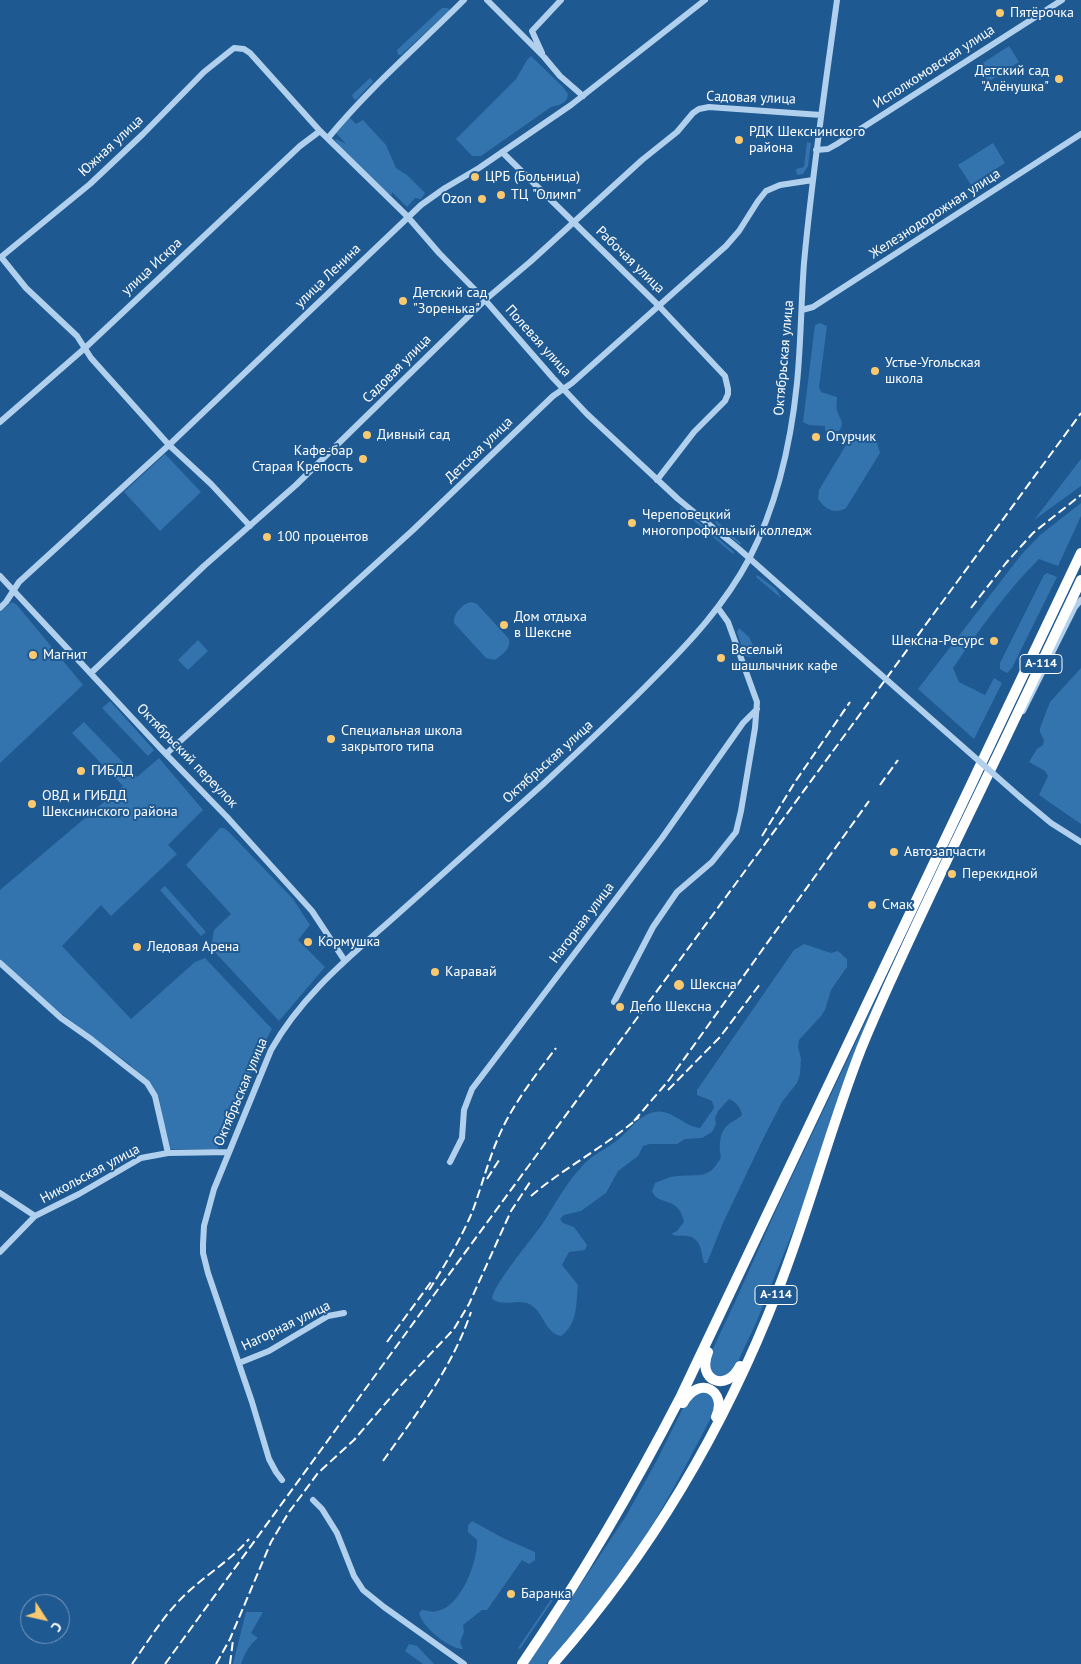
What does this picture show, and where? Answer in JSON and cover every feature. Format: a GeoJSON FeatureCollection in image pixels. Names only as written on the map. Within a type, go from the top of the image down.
{"type":"FeatureCollection","features":[{"type":"Feature","properties":{"kind":"highway","name":"А-114"},"geometry":{"type":"LineString","coordinates":[[581,1574],[659,1438],[762,1227],[1081,553]]}},
{"type":"Feature","properties":{"kind":"highway","name":"А-114"},"geometry":{"type":"LineString","coordinates":[[553,1664],[590,1621],[641,1551],[694,1468],[743,1372],[778,1292],[837,1114],[870,1029],[1001,746],[1081,580]]}},
{"type":"Feature","properties":{"kind":"highway","name":"А-114"},"geometry":{"type":"LineString","coordinates":[[762,1227],[739,1287],[705,1360],[706,1372],[717,1381],[730,1379],[738,1369],[763,1314],[815,1183]]}},
{"type":"Feature","properties":{"kind":"highway","name":"А-114"},"geometry":{"type":"LineString","coordinates":[[522,1664],[633,1498],[687,1396],[697,1388],[706,1388],[718,1398],[717,1414],[641,1551]]}},
{"type":"Feature","properties":{"kind":"street"},"geometry":{"type":"LineString","coordinates":[[328,138],[355,106],[400,60],[464,0]]}},
{"type":"Feature","properties":{"kind":"street"},"geometry":{"type":"LineString","coordinates":[[487,0],[544,57],[560,76],[583,96]]}},
{"type":"Feature","properties":{"kind":"street"},"geometry":{"type":"LineString","coordinates":[[544,57],[532,31],[561,0]]}},
{"type":"Feature","properties":{"kind":"street","name":"улица Ленина"},"geometry":{"type":"LineString","coordinates":[[0,608],[19,582],[169,445],[299,322],[407,216],[430,197],[502,152],[583,96],[704,0]]}},
{"type":"Feature","properties":{"kind":"street","name":"Октябрьская улица"},"geometry":{"type":"LineString","coordinates":[[282,1480],[268,1459],[203,1253],[204,1226],[209,1206],[229,1152],[282,1030],[308,997],[345,961],[617,717],[692,641],[718,608],[749,558],[772,501],[784,455],[797,382],[804,264],[816,150],[837,0]]}},
{"type":"Feature","properties":{"kind":"street","name":"Исполкомовская улица"},"geometry":{"type":"LineString","coordinates":[[816,150],[828,149],[1062,0]]}},
{"type":"Feature","properties":{"kind":"street","name":"Полевая улица"},"geometry":{"type":"LineString","coordinates":[[234,48],[244,48],[250,53],[320,131],[407,216],[587,414],[657,480],[749,558],[1021,798],[1051,823],[1081,842]]}},
{"type":"Feature","properties":{"kind":"street","name":"Южная улица"},"geometry":{"type":"LineString","coordinates":[[1,257],[90,184],[204,72],[234,48]]}},
{"type":"Feature","properties":{"kind":"street","name":"Садовая улица"},"geometry":{"type":"LineString","coordinates":[[91,672],[204,566],[296,486],[485,300],[530,262],[642,160],[677,132],[692,113],[709,106],[821,115]]}},
{"type":"Feature","properties":{"kind":"street","name":"улица Искра"},"geometry":{"type":"LineString","coordinates":[[0,422],[84,348],[293,152],[320,131]]}},
{"type":"Feature","properties":{"kind":"street","name":"Железнодорожная улица"},"geometry":{"type":"LineString","coordinates":[[802,310],[813,307],[1081,134]]}},
{"type":"Feature","properties":{"kind":"street","name":"Рабочая улица"},"geometry":{"type":"LineString","coordinates":[[502,152],[658,305],[725,376],[728,382],[728,394],[718,408],[694,432],[657,480]]}},
{"type":"Feature","properties":{"kind":"street","name":"Детская улица"},"geometry":{"type":"LineString","coordinates":[[166,754],[413,530],[553,396],[564,389],[731,241],[766,192],[786,183],[813,180]]}},
{"type":"Feature","properties":{"kind":"street"},"geometry":{"type":"LineString","coordinates":[[1,257],[21,282],[77,336],[91,358],[169,445],[211,484],[250,526]]}},
{"type":"Feature","properties":{"kind":"street","name":"Октябрьский переулок"},"geometry":{"type":"LineString","coordinates":[[0,576],[166,754],[227,816],[312,911],[345,961]]}},
{"type":"Feature","properties":{"kind":"street"},"geometry":{"type":"LineString","coordinates":[[1001,746],[1030,700],[1075,607],[1081,600]]}},
{"type":"Feature","properties":{"kind":"street"},"geometry":{"type":"LineString","coordinates":[[614,1002],[652,927],[678,892],[712,862],[736,832],[742,811],[757,709],[756,694],[728,622],[718,608]]}},
{"type":"Feature","properties":{"kind":"street","name":"Нагорная улица"},"geometry":{"type":"LineString","coordinates":[[450,1162],[462,1138],[464,1110],[472,1089],[662,838],[743,723],[757,709]]}},
{"type":"Feature","properties":{"kind":"street"},"geometry":{"type":"LineString","coordinates":[[0,963],[61,1018],[91,1038],[147,1083],[155,1096],[168,1153]]}},
{"type":"Feature","properties":{"kind":"street","name":"Никольская улица"},"geometry":{"type":"LineString","coordinates":[[0,1193],[35,1216],[79,1194],[142,1158],[168,1153],[229,1152]]}},
{"type":"Feature","properties":{"kind":"street"},"geometry":{"type":"LineString","coordinates":[[0,1252],[35,1216]]}},
{"type":"Feature","properties":{"kind":"street","name":"Нагорная улица"},"geometry":{"type":"LineString","coordinates":[[239,1363],[268,1351],[328,1316],[344,1313]]}},
{"type":"Feature","properties":{"kind":"street"},"geometry":{"type":"LineString","coordinates":[[314,1500],[337,1533],[354,1576],[363,1590],[464,1664]]}},
{"type":"Feature","properties":{"kind":"shaded area"},"geometry":{"type":"Polygon","coordinates":[[[442,8],[450,10],[401,55],[398,55],[397,50],[442,8]]]}},
{"type":"Feature","properties":{"kind":"shaded area"},"geometry":{"type":"Polygon","coordinates":[[[1009,46],[1019,62],[988,82],[978,66],[1009,46]]]}},
{"type":"Feature","properties":{"kind":"shaded area"},"geometry":{"type":"Polygon","coordinates":[[[531,56],[563,87],[568,94],[566,100],[562,104],[551,107],[481,156],[472,156],[456,139],[516,79],[531,56]]]}},
{"type":"Feature","properties":{"kind":"shaded area"},"geometry":{"type":"Polygon","coordinates":[[[370,78],[373,81],[372,83],[356,100],[354,99],[352,95],[370,78]]]}},
{"type":"Feature","properties":{"kind":"shaded area"},"geometry":{"type":"Polygon","coordinates":[[[349,117],[356,124],[363,120],[386,145],[396,168],[407,175],[425,193],[421,199],[415,198],[407,207],[392,192],[392,195],[387,193],[341,148],[336,139],[346,144],[336,133],[349,117]]]}},
{"type":"Feature","properties":{"kind":"shaded area"},"geometry":{"type":"Polygon","coordinates":[[[807,142],[811,143],[808,166],[803,174],[797,175],[796,169],[804,167],[807,142]]]}},
{"type":"Feature","properties":{"kind":"shaded area"},"geometry":{"type":"Polygon","coordinates":[[[993,143],[1005,163],[971,185],[958,165],[993,143]]]}},
{"type":"Feature","properties":{"kind":"shaded area"},"geometry":{"type":"Polygon","coordinates":[[[820,323],[827,326],[819,387],[821,392],[837,397],[837,409],[842,423],[839,431],[825,431],[825,426],[809,425],[803,422],[815,325],[820,323]]]}},
{"type":"Feature","properties":{"kind":"shaded area"},"geometry":{"type":"Polygon","coordinates":[[[865,434],[876,440],[880,453],[846,508],[838,511],[830,510],[818,499],[819,490],[849,440],[856,435],[865,434]]]}},
{"type":"Feature","properties":{"kind":"shaded area"},"geometry":{"type":"Polygon","coordinates":[[[165,454],[201,492],[160,531],[124,492],[165,454]]]}},
{"type":"Feature","properties":{"kind":"shaded area"},"geometry":{"type":"Polygon","coordinates":[[[1081,459],[1081,486],[1034,520],[1081,459]]]}},
{"type":"Feature","properties":{"kind":"shaded area"},"geometry":{"type":"Polygon","coordinates":[[[1081,503],[1081,516],[1058,566],[1039,559],[1004,598],[953,668],[959,682],[985,695],[994,678],[1002,683],[974,739],[918,689],[1021,555],[1040,535],[1081,503]]]}},
{"type":"Feature","properties":{"kind":"shaded area"},"geometry":{"type":"Polygon","coordinates":[[[681,507],[734,552],[733,554],[680,509],[681,507]]]}},
{"type":"Feature","properties":{"kind":"shaded area"},"geometry":{"type":"Polygon","coordinates":[[[711,516],[741,543],[740,545],[719,527],[711,516]]]}},
{"type":"Feature","properties":{"kind":"shaded area"},"geometry":{"type":"Polygon","coordinates":[[[1047,573],[1057,577],[1012,668],[1007,673],[1000,669],[1000,663],[1044,575],[1047,573]]]}},
{"type":"Feature","properties":{"kind":"shaded area"},"geometry":{"type":"Polygon","coordinates":[[[757,575],[776,589],[782,599],[756,577],[757,575]]]}},
{"type":"Feature","properties":{"kind":"shaded area"},"geometry":{"type":"Polygon","coordinates":[[[12,602],[17,605],[83,685],[0,763],[0,612],[12,602]]]}},
{"type":"Feature","properties":{"kind":"shaded area"},"geometry":{"type":"Polygon","coordinates":[[[471,602],[477,604],[509,639],[508,648],[495,660],[486,658],[454,623],[455,616],[459,610],[471,602]]]}},
{"type":"Feature","properties":{"kind":"shaded area"},"geometry":{"type":"Polygon","coordinates":[[[739,628],[749,637],[755,650],[750,657],[745,656],[737,632],[739,628]]]}},
{"type":"Feature","properties":{"kind":"shaded area"},"geometry":{"type":"Polygon","coordinates":[[[198,640],[208,651],[188,670],[178,660],[198,640]]]}},
{"type":"Feature","properties":{"kind":"shaded area"},"geometry":{"type":"Polygon","coordinates":[[[1081,668],[1081,824],[1039,795],[1048,776],[1045,771],[1029,762],[1037,749],[1043,745],[1044,740],[1040,728],[1050,702],[1081,668]]]}},
{"type":"Feature","properties":{"kind":"shaded area"},"geometry":{"type":"Polygon","coordinates":[[[110,701],[154,750],[148,756],[102,708],[110,701]]]}},
{"type":"Feature","properties":{"kind":"shaded area"},"geometry":{"type":"Polygon","coordinates":[[[84,722],[137,777],[159,758],[203,810],[168,845],[177,854],[111,916],[101,905],[62,946],[131,1019],[195,962],[205,958],[272,1029],[257,1056],[221,1146],[217,1149],[168,1149],[159,1097],[149,1083],[128,1063],[55,1009],[0,960],[0,890],[123,786],[72,733],[84,722]]]}},
{"type":"Feature","properties":{"kind":"shaded area"},"geometry":{"type":"Polygon","coordinates":[[[220,828],[224,828],[229,832],[293,899],[310,925],[298,940],[325,967],[279,1021],[211,948],[214,930],[231,914],[186,865],[220,828]]]}},
{"type":"Feature","properties":{"kind":"shaded area"},"geometry":{"type":"Polygon","coordinates":[[[165,886],[206,932],[201,936],[160,890],[165,886]]]}},
{"type":"Feature","properties":{"kind":"shaded area"},"geometry":{"type":"Polygon","coordinates":[[[804,944],[831,953],[838,951],[847,959],[847,967],[831,990],[825,1010],[799,1040],[798,1047],[801,1059],[797,1083],[782,1102],[763,1139],[723,1223],[707,1263],[704,1263],[700,1246],[696,1240],[692,1237],[671,1234],[677,1231],[684,1222],[681,1214],[678,1208],[659,1199],[652,1191],[655,1183],[672,1177],[708,1173],[717,1164],[721,1157],[720,1142],[723,1131],[742,1115],[737,1105],[729,1099],[718,1111],[715,1118],[716,1124],[712,1132],[702,1138],[685,1139],[677,1144],[650,1144],[643,1146],[638,1156],[618,1171],[606,1193],[581,1211],[564,1215],[560,1219],[563,1223],[574,1227],[587,1245],[585,1250],[569,1252],[562,1265],[578,1285],[573,1319],[567,1331],[561,1336],[551,1331],[531,1305],[521,1302],[502,1303],[492,1299],[506,1272],[545,1220],[578,1170],[595,1155],[615,1142],[643,1117],[654,1112],[660,1111],[672,1115],[694,1127],[700,1128],[714,1108],[712,1101],[697,1095],[697,1090],[794,950],[804,944]]]}},
{"type":"Feature","properties":{"kind":"shaded area"},"geometry":{"type":"Polygon","coordinates":[[[900,949],[803,1206],[756,1323],[732,1374],[717,1377],[707,1365],[709,1357],[776,1210],[900,949]]]}},
{"type":"Feature","properties":{"kind":"shaded area"},"geometry":{"type":"Polygon","coordinates":[[[704,1392],[713,1397],[714,1412],[674,1487],[637,1549],[574,1633],[546,1664],[528,1664],[626,1516],[684,1406],[691,1396],[704,1392]]]}},
{"type":"Feature","properties":{"kind":"shaded area"},"geometry":{"type":"Polygon","coordinates":[[[472,1521],[503,1538],[535,1552],[535,1560],[529,1564],[522,1560],[487,1610],[482,1610],[463,1625],[464,1632],[460,1642],[463,1649],[451,1645],[437,1636],[425,1625],[419,1613],[422,1610],[435,1612],[446,1608],[454,1601],[466,1582],[477,1549],[477,1540],[468,1532],[468,1526],[472,1521]]]}},
{"type":"Feature","properties":{"kind":"shaded area"},"geometry":{"type":"Polygon","coordinates":[[[557,1594],[520,1649],[518,1648],[554,1595],[557,1594]]]}},
{"type":"Feature","properties":{"kind":"shaded area"},"geometry":{"type":"Polygon","coordinates":[[[246,1612],[263,1612],[251,1633],[258,1638],[252,1643],[241,1664],[233,1664],[246,1612]]]}},
{"type":"Feature","properties":{"kind":"shaded area"},"geometry":{"type":"Polygon","coordinates":[[[409,1644],[417,1646],[434,1664],[423,1664],[405,1651],[409,1644]]]}},
{"type":"Feature","properties":{"kind":"railway"},"geometry":{"type":"LineString","coordinates":[[165,1664],[1081,413]]}},
{"type":"Feature","properties":{"kind":"railway"},"geometry":{"type":"LineString","coordinates":[[971,608],[1006,563],[1033,533],[1081,495]]}},
{"type":"Feature","properties":{"kind":"railway"},"geometry":{"type":"LineString","coordinates":[[762,836],[795,782],[850,702]]}},
{"type":"Feature","properties":{"kind":"railway"},"geometry":{"type":"LineString","coordinates":[[880,785],[898,760]]}},
{"type":"Feature","properties":{"kind":"railway"},"geometry":{"type":"LineString","coordinates":[[634,1121],[669,1080],[869,801]]}},
{"type":"Feature","properties":{"kind":"railway"},"geometry":{"type":"LineString","coordinates":[[668,1090],[720,1037],[760,984]]}},
{"type":"Feature","properties":{"kind":"railway"},"geometry":{"type":"LineString","coordinates":[[429,1290],[469,1220],[494,1147],[503,1127],[521,1096],[556,1048]]}},
{"type":"Feature","properties":{"kind":"railway"},"geometry":{"type":"LineString","coordinates":[[531,1196],[613,1138],[639,1117]]}},
{"type":"Feature","properties":{"kind":"railway"},"geometry":{"type":"LineString","coordinates":[[487,1179],[501,1157]]}},
{"type":"Feature","properties":{"kind":"railway"},"geometry":{"type":"LineString","coordinates":[[216,1664],[230,1639],[271,1542],[289,1512],[318,1473],[354,1440],[403,1383],[454,1329],[469,1304],[511,1211],[530,1182]]}},
{"type":"Feature","properties":{"kind":"railway"},"geometry":{"type":"LineString","coordinates":[[387,1342],[431,1282]]}},
{"type":"Feature","properties":{"kind":"railway"},"geometry":{"type":"LineString","coordinates":[[383,1461],[433,1390],[454,1352],[471,1312]]}},
{"type":"Feature","properties":{"kind":"railway"},"geometry":{"type":"LineString","coordinates":[[132,1664],[179,1601],[235,1554],[249,1539]]}},
{"type":"Feature","properties":{"kind":"railway"},"geometry":{"type":"LineString","coordinates":[[230,1664],[233,1640]]}},
{"type":"Feature","properties":{"kind":"place","name":"Пятёрочка"},"geometry":{"type":"Point","coordinates":[1000,13]}},
{"type":"Feature","properties":{"kind":"place","name":"Детский сад \"Алёнушка\""},"geometry":{"type":"Point","coordinates":[1059,79]}},
{"type":"Feature","properties":{"kind":"place","name":"РДК Шекснинского района"},"geometry":{"type":"Point","coordinates":[739,140]}},
{"type":"Feature","properties":{"kind":"place","name":"ЦРБ (Больница)"},"geometry":{"type":"Point","coordinates":[475,177]}},
{"type":"Feature","properties":{"kind":"place","name":"ТЦ \"Олимп\""},"geometry":{"type":"Point","coordinates":[501,195]}},
{"type":"Feature","properties":{"kind":"place","name":"Ozon"},"geometry":{"type":"Point","coordinates":[482,199]}},
{"type":"Feature","properties":{"kind":"place","name":"Детский сад \"Зоренька\""},"geometry":{"type":"Point","coordinates":[403,301]}},
{"type":"Feature","properties":{"kind":"place","name":"Устье-Угольская школа"},"geometry":{"type":"Point","coordinates":[875,371]}},
{"type":"Feature","properties":{"kind":"place","name":"Дивный сад"},"geometry":{"type":"Point","coordinates":[367,435]}},
{"type":"Feature","properties":{"kind":"place","name":"Огурчик"},"geometry":{"type":"Point","coordinates":[816,437]}},
{"type":"Feature","properties":{"kind":"place","name":"Кафе-бар Старая Крепость"},"geometry":{"type":"Point","coordinates":[363,459]}},
{"type":"Feature","properties":{"kind":"place","name":"Череповецкий многопрофильный колледж"},"geometry":{"type":"Point","coordinates":[632,523]}},
{"type":"Feature","properties":{"kind":"place","name":"100 процентов"},"geometry":{"type":"Point","coordinates":[267,537]}},
{"type":"Feature","properties":{"kind":"place","name":"Дом отдыха в Шекснe"},"geometry":{"type":"Point","coordinates":[504,625]}},
{"type":"Feature","properties":{"kind":"place","name":"Шексна-Ресурс"},"geometry":{"type":"Point","coordinates":[994,641]}},
{"type":"Feature","properties":{"kind":"place","name":"Магнит"},"geometry":{"type":"Point","coordinates":[33,655]}},
{"type":"Feature","properties":{"kind":"place","name":"Веселый шашлычник кафе"},"geometry":{"type":"Point","coordinates":[721,658]}},
{"type":"Feature","properties":{"kind":"place","name":"Специальная школа закрытого типа"},"geometry":{"type":"Point","coordinates":[331,739]}},
{"type":"Feature","properties":{"kind":"place","name":"ГИБДД"},"geometry":{"type":"Point","coordinates":[81,771]}},
{"type":"Feature","properties":{"kind":"place","name":"ОВД и ГИБДД Шекснинского района"},"geometry":{"type":"Point","coordinates":[32,804]}},
{"type":"Feature","properties":{"kind":"place","name":"Автозапчасти"},"geometry":{"type":"Point","coordinates":[894,852]}},
{"type":"Feature","properties":{"kind":"place","name":"Перекидной"},"geometry":{"type":"Point","coordinates":[952,874]}},
{"type":"Feature","properties":{"kind":"place","name":"Смак"},"geometry":{"type":"Point","coordinates":[872,905]}},
{"type":"Feature","properties":{"kind":"place","name":"Кормушка"},"geometry":{"type":"Point","coordinates":[308,942]}},
{"type":"Feature","properties":{"kind":"place","name":"Ледовая Арена"},"geometry":{"type":"Point","coordinates":[137,947]}},
{"type":"Feature","properties":{"kind":"place","name":"Каравай"},"geometry":{"type":"Point","coordinates":[435,972]}},
{"type":"Feature","properties":{"kind":"place","name":"Шексна"},"geometry":{"type":"Point","coordinates":[679,985]}},
{"type":"Feature","properties":{"kind":"place","name":"Депо Шексна"},"geometry":{"type":"Point","coordinates":[620,1007]}},
{"type":"Feature","properties":{"kind":"place","name":"Баранка"},"geometry":{"type":"Point","coordinates":[511,1594]}}]}
